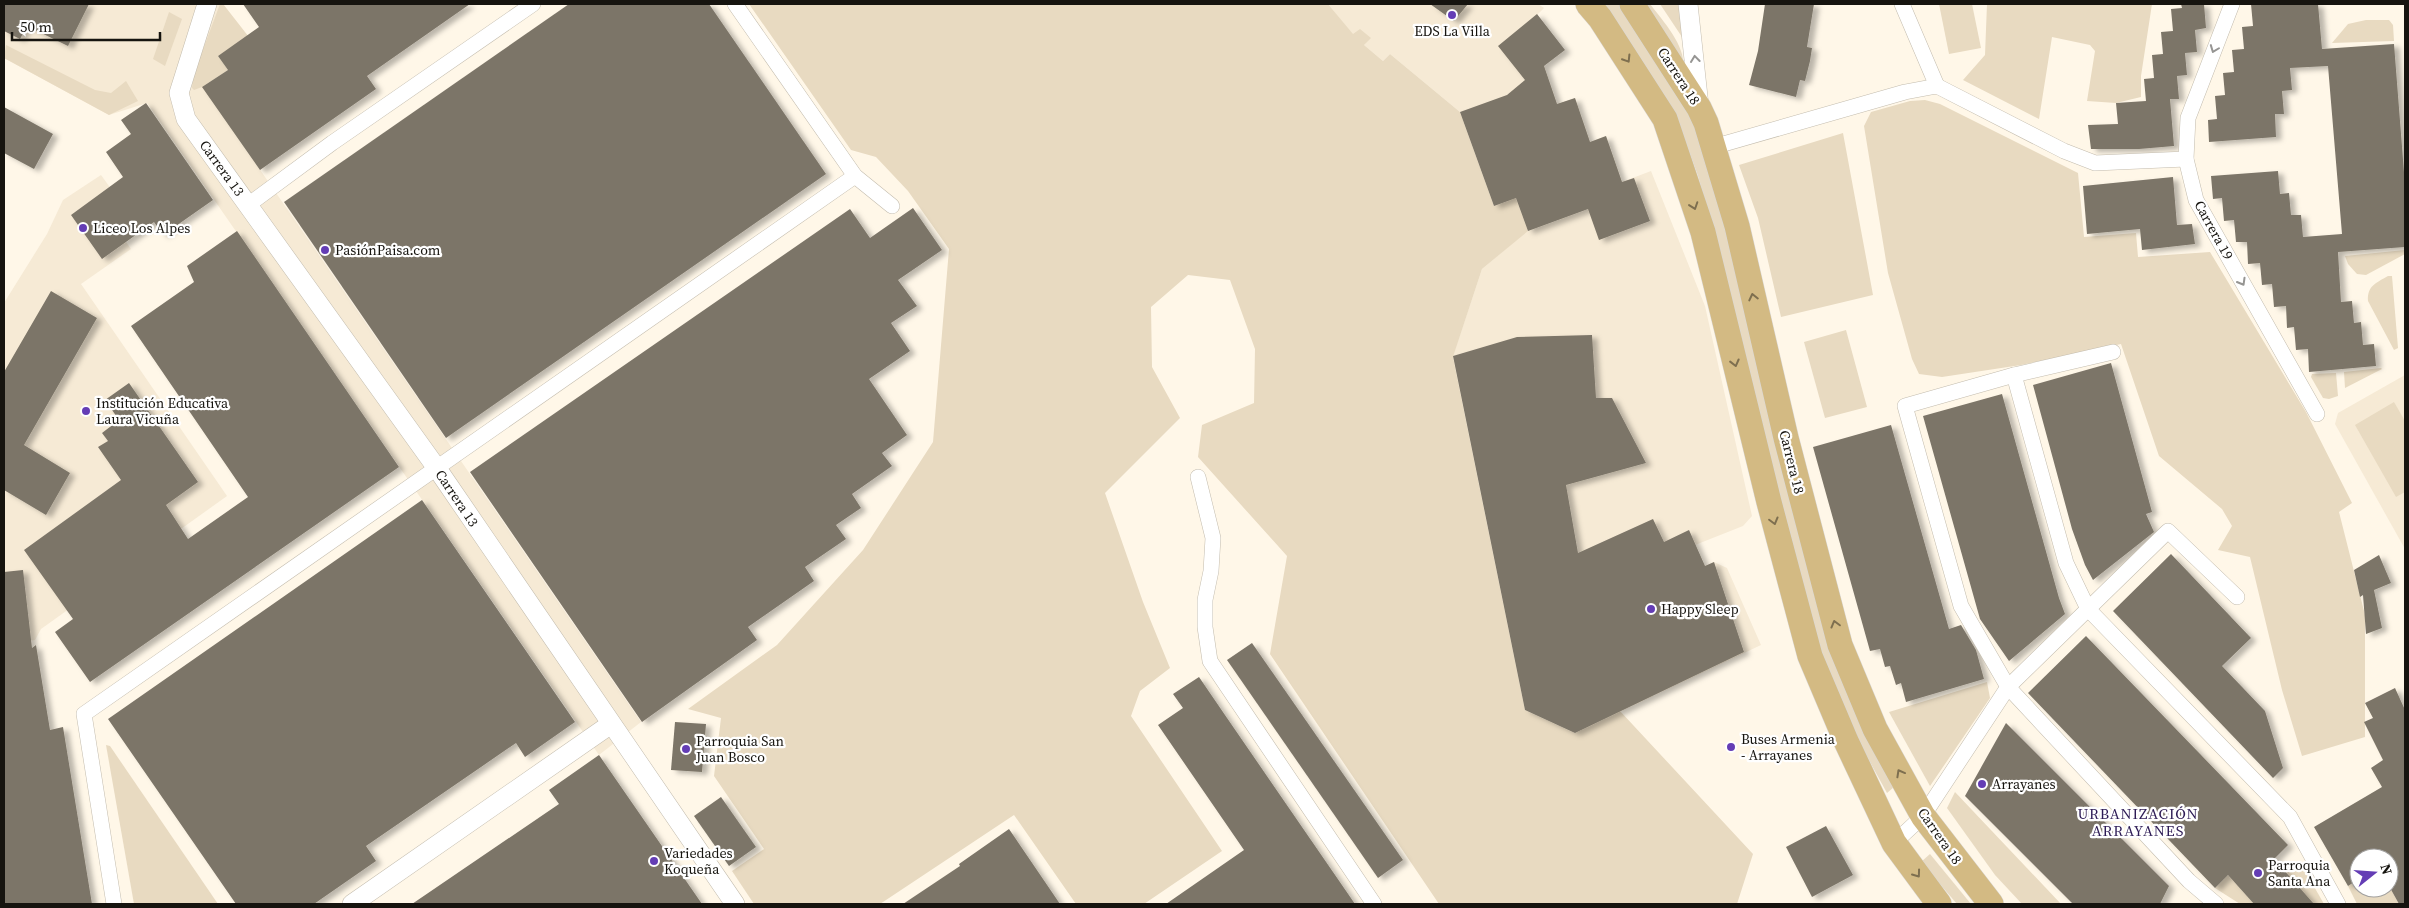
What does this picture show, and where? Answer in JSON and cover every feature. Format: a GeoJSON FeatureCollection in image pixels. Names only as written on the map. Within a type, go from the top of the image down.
{"type":"FeatureCollection","features":[{"type":"Feature","properties":{"kind":"main road"},"geometry":{"type":"LineString","coordinates":[[1588,4],[1600,18],[1664,119],[1703,232],[1769,502],[1810,656],[1846,741],[1894,843],[1939,904]]}},
{"type":"Feature","properties":{"kind":"main road","name":"Carrera 18"},"geometry":{"type":"LineString","coordinates":[[1632,4],[1699,108],[1713,147],[1737,226],[1786,438],[1840,645],[1875,729],[1923,816],[1991,904]]}},
{"type":"Feature","properties":{"kind":"street","name":"Carrera 13"},"geometry":{"type":"LineString","coordinates":[[207,4],[179,93],[186,119],[436,468],[735,904]]}},
{"type":"Feature","properties":{"kind":"street"},"geometry":{"type":"LineString","coordinates":[[248,204],[332,143],[533,4]]}},
{"type":"Feature","properties":{"kind":"street"},"geometry":{"type":"LineString","coordinates":[[735,4],[855,176],[892,206]]}},
{"type":"Feature","properties":{"kind":"street"},"geometry":{"type":"LineString","coordinates":[[1688,4],[1699,108]]}},
{"type":"Feature","properties":{"kind":"street"},"geometry":{"type":"LineString","coordinates":[[1902,4],[1937,86]]}},
{"type":"Feature","properties":{"kind":"street","name":"Carrera 19"},"geometry":{"type":"LineString","coordinates":[[2232,4],[2188,118],[2186,159],[2196,200],[2317,414]]}},
{"type":"Feature","properties":{"kind":"street"},"geometry":{"type":"LineString","coordinates":[[1713,147],[1905,92],[1937,86],[2064,151],[2095,163],[2186,159]]}},
{"type":"Feature","properties":{"kind":"street"},"geometry":{"type":"LineString","coordinates":[[114,904],[84,714],[855,176]]}},
{"type":"Feature","properties":{"kind":"street"},"geometry":{"type":"LineString","coordinates":[[2113,352],[2014,375],[1905,406],[1961,606],[2008,687],[2189,881],[2216,904]]}},
{"type":"Feature","properties":{"kind":"street"},"geometry":{"type":"LineString","coordinates":[[2014,375],[2066,564],[2088,609],[2290,817],[2338,904]]}},
{"type":"Feature","properties":{"kind":"street"},"geometry":{"type":"LineString","coordinates":[[1198,477],[1213,538],[1211,571],[1205,600],[1205,627],[1210,661],[1374,904]]}},
{"type":"Feature","properties":{"kind":"street"},"geometry":{"type":"LineString","coordinates":[[1894,843],[1923,816],[2008,687],[2168,531],[2237,597]]}},
{"type":"Feature","properties":{"kind":"street"},"geometry":{"type":"LineString","coordinates":[[352,904],[611,724]]}},
{"type":"Feature","properties":{"kind":"shaded area"},"geometry":{"type":"Polygon","coordinates":[[[4,4],[223,4],[248,36],[218,56],[228,70],[203,87],[641,722],[599,755],[147,103],[109,115],[4,58],[4,4]]]}},
{"type":"Feature","properties":{"kind":"shaded area"},"geometry":{"type":"Polygon","coordinates":[[[220,4],[223,4],[248,36],[218,56],[228,70],[194,90],[192,88],[193,76],[220,4]]]}},
{"type":"Feature","properties":{"kind":"shaded area"},"geometry":{"type":"Polygon","coordinates":[[[749,4],[1328,4],[1353,34],[1360,29],[1371,38],[1364,45],[1383,61],[1390,54],[1460,112],[1494,206],[1516,198],[1528,231],[1482,269],[1453,357],[1525,710],[1575,733],[1620,711],[1753,854],[1737,904],[1439,904],[1270,654],[1287,556],[1198,457],[1202,425],[1254,403],[1255,349],[1230,280],[1188,275],[1151,307],[1152,367],[1180,418],[1105,493],[1143,602],[1170,668],[1140,691],[1131,716],[1222,851],[1144,904],[1076,904],[1014,815],[880,904],[754,904],[732,871],[764,849],[714,776],[721,718],[688,709],[777,645],[863,550],[933,442],[949,249],[908,191],[876,157],[851,150],[749,4]]]}},
{"type":"Feature","properties":{"kind":"shaded area"},"geometry":{"type":"Polygon","coordinates":[[[1328,4],[1538,4],[1544,8],[1537,15],[1544,66],[1557,104],[1575,98],[1590,142],[1606,136],[1622,182],[1651,171],[1705,306],[1752,516],[1743,526],[1695,545],[1705,566],[1714,562],[1727,568],[1761,645],[1575,733],[1525,710],[1453,356],[1482,269],[1528,230],[1494,206],[1460,112],[1390,54],[1383,61],[1364,45],[1370,38],[1353,35],[1328,4]]]}},
{"type":"Feature","properties":{"kind":"shaded area"},"geometry":{"type":"Polygon","coordinates":[[[1600,4],[1621,4],[1698,126],[1894,787],[1887,793],[1854,733],[1819,654],[1716,240],[1698,176],[1682,132],[1600,4]]]}},
{"type":"Feature","properties":{"kind":"shaded area"},"geometry":{"type":"Polygon","coordinates":[[[1642,4],[1650,4],[1667,26],[1681,51],[1683,67],[1642,4]]]}},
{"type":"Feature","properties":{"kind":"shaded area"},"geometry":{"type":"Polygon","coordinates":[[[1660,4],[1679,4],[1684,40],[1660,4]]]}},
{"type":"Feature","properties":{"kind":"shaded area"},"geometry":{"type":"Polygon","coordinates":[[[1939,4],[1972,4],[1981,48],[1949,54],[1939,4]]]}},
{"type":"Feature","properties":{"kind":"shaded area"},"geometry":{"type":"Polygon","coordinates":[[[1987,4],[2152,4],[2141,76],[2141,97],[2116,103],[2087,101],[2095,51],[2090,45],[2052,37],[2039,119],[1963,80],[1985,55],[1987,4]]]}},
{"type":"Feature","properties":{"kind":"shaded area"},"geometry":{"type":"Polygon","coordinates":[[[169,12],[182,19],[165,66],[153,59],[169,12]]]}},
{"type":"Feature","properties":{"kind":"shaded area"},"geometry":{"type":"Polygon","coordinates":[[[2366,20],[2389,20],[2393,25],[2394,41],[2332,43],[2348,24],[2366,20]]]}},
{"type":"Feature","properties":{"kind":"shaded area"},"geometry":{"type":"Polygon","coordinates":[[[6,45],[95,90],[111,93],[126,81],[138,101],[109,115],[4,58],[6,45]]]}},
{"type":"Feature","properties":{"kind":"shaded area"},"geometry":{"type":"Polygon","coordinates":[[[1925,100],[1940,104],[2078,173],[2084,237],[2136,233],[2138,257],[2210,252],[2306,412],[2352,503],[2339,512],[2365,615],[2365,737],[2302,756],[2282,690],[2250,557],[2218,550],[2232,526],[2222,509],[2159,456],[2121,344],[2021,365],[1942,377],[1919,374],[1912,359],[1888,273],[1864,126],[1871,112],[1910,101],[1925,100]]]}},
{"type":"Feature","properties":{"kind":"shaded area"},"geometry":{"type":"Polygon","coordinates":[[[1843,133],[1873,295],[1781,317],[1758,218],[1739,165],[1843,133]]]}},
{"type":"Feature","properties":{"kind":"shaded area","name":"Institución Educativa Laura Vicuña"},"geometry":{"type":"Polygon","coordinates":[[[101,175],[127,211],[112,222],[131,249],[81,284],[227,496],[41,629],[35,640],[4,645],[4,303],[47,234],[63,200],[101,175]]]}},
{"type":"Feature","properties":{"kind":"shaded area"},"geometry":{"type":"Polygon","coordinates":[[[2405,250],[2405,254],[2366,275],[2357,274],[2348,264],[2345,256],[2405,250]]]}},
{"type":"Feature","properties":{"kind":"shaded area"},"geometry":{"type":"Polygon","coordinates":[[[2388,276],[2392,276],[2398,348],[2394,350],[2368,301],[2371,288],[2388,276]]]}},
{"type":"Feature","properties":{"kind":"shaded area"},"geometry":{"type":"Polygon","coordinates":[[[1846,330],[1867,407],[1825,418],[1804,342],[1846,330]]]}},
{"type":"Feature","properties":{"kind":"shaded area"},"geometry":{"type":"Polygon","coordinates":[[[2382,369],[2345,388],[2344,372],[2382,369]]]}},
{"type":"Feature","properties":{"kind":"shaded area"},"geometry":{"type":"Polygon","coordinates":[[[2336,373],[2338,396],[2329,399],[2323,398],[2311,377],[2312,374],[2336,373]]]}},
{"type":"Feature","properties":{"kind":"shaded area"},"geometry":{"type":"Polygon","coordinates":[[[2405,375],[2405,549],[2335,424],[2338,413],[2405,375]]]}},
{"type":"Feature","properties":{"kind":"shaded area"},"geometry":{"type":"Polygon","coordinates":[[[2394,402],[2405,421],[2405,492],[2396,497],[2355,425],[2394,402]]]}},
{"type":"Feature","properties":{"kind":"shaded area"},"geometry":{"type":"Polygon","coordinates":[[[1987,682],[1990,698],[1930,786],[1889,712],[1987,682]]]}},
{"type":"Feature","properties":{"kind":"shaded area"},"geometry":{"type":"Polygon","coordinates":[[[106,745],[110,746],[218,904],[134,904],[106,745]]]}},
{"type":"Feature","properties":{"kind":"shaded area"},"geometry":{"type":"Polygon","coordinates":[[[1955,792],[2061,904],[2022,904],[1995,875],[1947,808],[1955,792]]]}},
{"type":"Feature","properties":{"kind":"shaded area"},"geometry":{"type":"Polygon","coordinates":[[[1930,854],[1971,904],[1957,904],[1921,862],[1930,854]]]}},
{"type":"Feature","properties":{"kind":"shaded area"},"geometry":{"type":"Polygon","coordinates":[[[2300,862],[2324,904],[2313,904],[2283,871],[2289,865],[2300,862]]]}},
{"type":"Feature","properties":{"kind":"shaded area"},"geometry":{"type":"Polygon","coordinates":[[[2228,875],[2254,904],[2240,904],[2215,888],[2228,875]]]}},
{"type":"Feature","properties":{"kind":"shaded area"},"geometry":{"type":"Polygon","coordinates":[[[2354,898],[2396,898],[2399,904],[2357,904],[2354,898]]]}},
{"type":"Feature","properties":{"kind":"building"},"geometry":{"type":"Polygon","coordinates":[[[4,4],[89,4],[68,46],[27,26],[20,39],[4,31],[4,4]]]}},
{"type":"Feature","properties":{"kind":"building"},"geometry":{"type":"Polygon","coordinates":[[[243,4],[470,4],[367,76],[376,89],[260,170],[202,87],[228,70],[218,56],[259,27],[243,4]]]}},
{"type":"Feature","properties":{"kind":"building"},"geometry":{"type":"Polygon","coordinates":[[[569,4],[709,4],[826,174],[446,438],[284,202],[569,4]]]}},
{"type":"Feature","properties":{"kind":"building","name":"EDS La Villa"},"geometry":{"type":"Polygon","coordinates":[[[1430,4],[1468,4],[1454,21],[1430,4]]]}},
{"type":"Feature","properties":{"kind":"building"},"geometry":{"type":"Polygon","coordinates":[[[1765,4],[1814,4],[1807,47],[1812,48],[1810,61],[1805,81],[1800,80],[1796,97],[1749,85],[1758,51],[1765,4]]]}},
{"type":"Feature","properties":{"kind":"building"},"geometry":{"type":"Polygon","coordinates":[[[2181,4],[2204,4],[2206,28],[2195,30],[2197,52],[2185,53],[2187,75],[2177,76],[2179,99],[2170,99],[2174,146],[2139,149],[2091,149],[2088,125],[2118,124],[2116,103],[2146,101],[2144,79],[2154,78],[2152,55],[2163,54],[2161,32],[2173,31],[2171,9],[2182,8],[2181,4]]]}},
{"type":"Feature","properties":{"kind":"building"},"geometry":{"type":"Polygon","coordinates":[[[2251,4],[2318,4],[2322,49],[2394,44],[2405,185],[2405,247],[2338,252],[2341,302],[2352,301],[2354,323],[2361,322],[2363,345],[2374,344],[2376,366],[2309,372],[2308,349],[2296,350],[2294,327],[2287,328],[2286,306],[2274,307],[2272,284],[2262,285],[2260,263],[2248,264],[2247,242],[2236,242],[2234,220],[2224,221],[2222,198],[2213,199],[2211,176],[2278,171],[2280,194],[2289,193],[2291,215],[2301,215],[2303,237],[2342,234],[2328,66],[2290,68],[2292,90],[2282,91],[2284,114],[2275,114],[2276,137],[2209,142],[2208,120],[2217,119],[2215,96],[2225,95],[2223,73],[2234,72],[2232,50],[2244,49],[2242,27],[2253,26],[2251,4]]]}},
{"type":"Feature","properties":{"kind":"building"},"geometry":{"type":"Polygon","coordinates":[[[1537,14],[1565,50],[1544,66],[1557,104],[1575,98],[1590,142],[1606,136],[1622,182],[1634,178],[1650,221],[1599,240],[1588,209],[1528,231],[1516,198],[1494,206],[1460,112],[1507,95],[1525,80],[1498,46],[1537,14]]]}},
{"type":"Feature","properties":{"kind":"building"},"geometry":{"type":"Polygon","coordinates":[[[146,103],[213,200],[163,235],[154,222],[102,259],[71,215],[123,177],[106,152],[131,134],[121,120],[146,103]]]}},
{"type":"Feature","properties":{"kind":"building"},"geometry":{"type":"Polygon","coordinates":[[[4,107],[53,134],[34,169],[4,153],[4,107]]]}},
{"type":"Feature","properties":{"kind":"building"},"geometry":{"type":"Polygon","coordinates":[[[2173,177],[2177,225],[2192,224],[2195,244],[2142,250],[2140,229],[2087,234],[2083,186],[2173,177]]]}},
{"type":"Feature","properties":{"kind":"building"},"geometry":{"type":"Polygon","coordinates":[[[913,208],[942,250],[898,280],[917,306],[891,323],[910,351],[869,379],[907,435],[882,453],[892,466],[852,494],[861,508],[836,525],[846,539],[805,567],[814,581],[748,627],[757,640],[642,722],[470,472],[850,209],[870,238],[913,208]]]}},
{"type":"Feature","properties":{"kind":"building"},"geometry":{"type":"Polygon","coordinates":[[[237,231],[399,467],[90,682],[55,632],[73,619],[24,550],[121,480],[98,447],[108,441],[102,433],[119,420],[105,400],[129,383],[198,482],[166,505],[188,539],[248,497],[131,326],[194,282],[187,266],[237,231]]]}},
{"type":"Feature","properties":{"kind":"building"},"geometry":{"type":"Polygon","coordinates":[[[51,291],[97,318],[24,445],[70,473],[46,515],[4,490],[4,372],[51,291]]]}},
{"type":"Feature","properties":{"kind":"building"},"geometry":{"type":"Polygon","coordinates":[[[1592,335],[1596,398],[1612,398],[1646,463],[1566,485],[1578,553],[1653,519],[1664,542],[1689,530],[1705,566],[1714,562],[1744,652],[1575,733],[1525,710],[1453,356],[1517,337],[1592,335]]]}},
{"type":"Feature","properties":{"kind":"building"},"geometry":{"type":"Polygon","coordinates":[[[2111,363],[2152,512],[2146,514],[2154,532],[2093,580],[2085,565],[2072,529],[2033,385],[2111,363]]]}},
{"type":"Feature","properties":{"kind":"building"},"geometry":{"type":"Polygon","coordinates":[[[2002,394],[2065,614],[2009,661],[1980,619],[1923,416],[2002,394]]]}},
{"type":"Feature","properties":{"kind":"building"},"geometry":{"type":"Polygon","coordinates":[[[1891,425],[1949,629],[1961,625],[1976,650],[1984,679],[1906,702],[1901,683],[1896,685],[1890,666],[1885,667],[1880,649],[1870,651],[1813,447],[1891,425]]]}},
{"type":"Feature","properties":{"kind":"building"},"geometry":{"type":"Polygon","coordinates":[[[422,500],[575,722],[525,757],[516,743],[366,846],[376,861],[314,904],[236,904],[108,719],[422,500]]]}},
{"type":"Feature","properties":{"kind":"building"},"geometry":{"type":"Polygon","coordinates":[[[2171,554],[2251,638],[2222,666],[2265,711],[2283,768],[2273,778],[2113,611],[2171,554]]]}},
{"type":"Feature","properties":{"kind":"building"},"geometry":{"type":"Polygon","coordinates":[[[2379,555],[2391,583],[2374,590],[2382,628],[2366,634],[2363,595],[2360,597],[2354,570],[2379,555]]]}},
{"type":"Feature","properties":{"kind":"building"},"geometry":{"type":"Polygon","coordinates":[[[23,570],[32,648],[36,645],[50,730],[63,727],[92,904],[4,904],[4,572],[23,570]]]}},
{"type":"Feature","properties":{"kind":"building"},"geometry":{"type":"Polygon","coordinates":[[[2086,636],[2288,845],[2274,859],[2314,904],[2254,904],[2228,875],[2215,888],[2028,693],[2086,636]]]}},
{"type":"Feature","properties":{"kind":"building"},"geometry":{"type":"Polygon","coordinates":[[[1252,643],[1403,860],[1378,878],[1227,660],[1252,643]]]}},
{"type":"Feature","properties":{"kind":"building"},"geometry":{"type":"Polygon","coordinates":[[[1199,677],[1355,904],[1166,904],[1244,850],[1158,725],[1183,708],[1173,694],[1199,677]]]}},
{"type":"Feature","properties":{"kind":"building"},"geometry":{"type":"Polygon","coordinates":[[[2395,688],[2405,710],[2405,904],[2399,904],[2396,898],[2399,898],[2399,848],[2349,848],[2348,886],[2314,827],[2382,787],[2371,768],[2383,760],[2364,722],[2373,718],[2365,703],[2395,688]]]}},
{"type":"Feature","properties":{"kind":"building"},"geometry":{"type":"Polygon","coordinates":[[[675,722],[706,724],[702,772],[671,770],[675,722]]]}},
{"type":"Feature","properties":{"kind":"building"},"geometry":{"type":"Polygon","coordinates":[[[2006,723],[2169,886],[2160,904],[2073,904],[1965,796],[2006,723]]]}},
{"type":"Feature","properties":{"kind":"building"},"geometry":{"type":"Polygon","coordinates":[[[599,755],[702,904],[412,904],[559,804],[549,790],[599,755]]]}},
{"type":"Feature","properties":{"kind":"building"},"geometry":{"type":"Polygon","coordinates":[[[721,797],[756,847],[729,866],[694,816],[721,797]]]}},
{"type":"Feature","properties":{"kind":"building"},"geometry":{"type":"Polygon","coordinates":[[[1826,826],[1853,875],[1812,897],[1786,847],[1826,826]]]}},
{"type":"Feature","properties":{"kind":"building"},"geometry":{"type":"Polygon","coordinates":[[[1009,829],[1060,904],[903,904],[960,866],[959,864],[1009,829]]]}},
{"type":"Feature","properties":{"kind":"place","name":"EDS La Villa"},"geometry":{"type":"Point","coordinates":[1452,15]}},
{"type":"Feature","properties":{"kind":"place","name":"Liceo Los Alpes"},"geometry":{"type":"Point","coordinates":[83,228]}},
{"type":"Feature","properties":{"kind":"place","name":"PasiónPaisa.com"},"geometry":{"type":"Point","coordinates":[325,250]}},
{"type":"Feature","properties":{"kind":"place","name":"Institución Educativa Laura Vicuña"},"geometry":{"type":"Point","coordinates":[86,411]}},
{"type":"Feature","properties":{"kind":"place","name":"Happy Sleep"},"geometry":{"type":"Point","coordinates":[1651,609]}},
{"type":"Feature","properties":{"kind":"place","name":"Buses Armenia - Arrayanes"},"geometry":{"type":"Point","coordinates":[1731,747]}},
{"type":"Feature","properties":{"kind":"place","name":"Parroquia San Juan Bosco"},"geometry":{"type":"Point","coordinates":[686,749]}},
{"type":"Feature","properties":{"kind":"place","name":"Arrayanes"},"geometry":{"type":"Point","coordinates":[1982,784]}},
{"type":"Feature","properties":{"kind":"place","name":"Variedades Koqueña"},"geometry":{"type":"Point","coordinates":[654,861]}},
{"type":"Feature","properties":{"kind":"place","name":"Parroquia Santa Ana"},"geometry":{"type":"Point","coordinates":[2258,873]}},
{"type":"Feature","properties":{"kind":"district","name":"URBANIZACIÓN ARRAYANES"},"geometry":{"type":"Point","coordinates":[2138,822]}}]}
